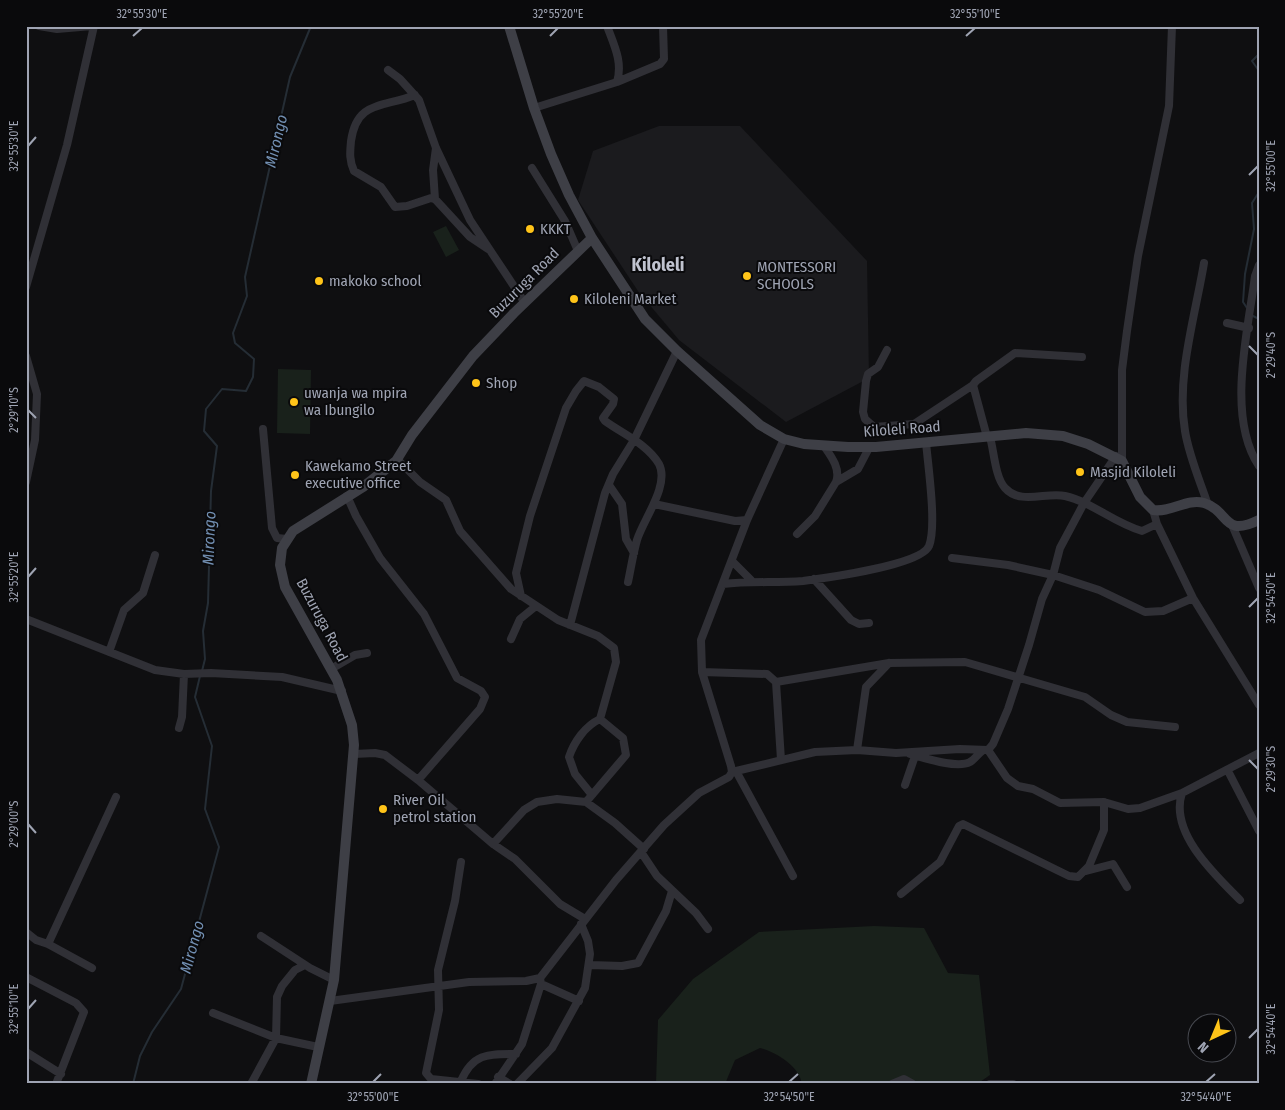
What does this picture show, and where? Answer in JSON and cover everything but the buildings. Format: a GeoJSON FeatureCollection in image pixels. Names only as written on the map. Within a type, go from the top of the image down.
{"type":"FeatureCollection","features":[{"type":"Feature","properties":{"kind":"main road","name":"Kiloleli Road"},"geometry":{"type":"LineString","coordinates":[[509,26],[534,108],[569,195],[592,238],[637,309],[677,351],[760,425],[784,439],[824,446],[869,448],[1026,433],[1058,435],[1082,442],[1119,459]]}},
{"type":"Feature","properties":{"kind":"main road","name":"Buzuruga Road"},"geometry":{"type":"LineString","coordinates":[[311,1084],[334,980],[354,754],[352,725],[342,691],[284,586],[280,556],[287,539],[301,525],[384,472],[397,459],[412,435],[468,362],[592,238]]}},
{"type":"Feature","properties":{"kind":"main road"},"geometry":{"type":"LineString","coordinates":[[1119,459],[1140,497],[1153,510],[1197,502],[1208,505],[1232,525],[1242,527],[1259,520]]}},
{"type":"Feature","properties":{"kind":"street"},"geometry":{"type":"LineString","coordinates":[[26,287],[67,145],[93,26],[57,28],[39,26]]}},
{"type":"Feature","properties":{"kind":"street"},"geometry":{"type":"LineString","coordinates":[[607,26],[620,63],[617,82]]}},
{"type":"Feature","properties":{"kind":"street"},"geometry":{"type":"LineString","coordinates":[[534,108],[617,82],[663,61],[663,26]]}},
{"type":"Feature","properties":{"kind":"street"},"geometry":{"type":"LineString","coordinates":[[906,753],[937,762],[965,763],[972,761],[993,744],[1008,709],[1042,599],[1065,537],[1084,503],[1119,459],[1122,370],[1138,256],[1169,106],[1172,26]]}},
{"type":"Feature","properties":{"kind":"street"},"geometry":{"type":"LineString","coordinates":[[388,70],[415,95],[423,108],[436,148],[470,220],[525,303]]}},
{"type":"Feature","properties":{"kind":"street"},"geometry":{"type":"LineString","coordinates":[[415,95],[396,103],[367,109],[360,114],[353,127],[349,155],[357,175],[381,187],[395,207],[407,206],[431,198],[435,199]]}},
{"type":"Feature","properties":{"kind":"street"},"geometry":{"type":"LineString","coordinates":[[436,148],[433,170],[435,199],[470,237],[488,249]]}},
{"type":"Feature","properties":{"kind":"street"},"geometry":{"type":"LineString","coordinates":[[532,168],[565,221],[578,251]]}},
{"type":"Feature","properties":{"kind":"street"},"geometry":{"type":"LineString","coordinates":[[1204,263],[1188,352],[1183,396],[1185,433],[1208,505]]}},
{"type":"Feature","properties":{"kind":"street"},"geometry":{"type":"LineString","coordinates":[[1259,265],[1255,276],[1242,384],[1242,417],[1248,446],[1259,466]]}},
{"type":"Feature","properties":{"kind":"street"},"geometry":{"type":"LineString","coordinates":[[1227,323],[1249,328]]}},
{"type":"Feature","properties":{"kind":"street"},"geometry":{"type":"LineString","coordinates":[[887,350],[866,381],[863,412],[865,419],[874,427],[914,424],[973,386],[1015,353],[1082,357]]}},
{"type":"Feature","properties":{"kind":"street"},"geometry":{"type":"LineString","coordinates":[[570,625],[609,485],[634,440],[677,351]]}},
{"type":"Feature","properties":{"kind":"street"},"geometry":{"type":"LineString","coordinates":[[26,356],[37,388],[35,440],[26,482]]}},
{"type":"Feature","properties":{"kind":"street"},"geometry":{"type":"LineString","coordinates":[[521,596],[516,573],[530,516],[566,408],[582,383],[587,382],[612,396],[613,404],[604,420],[634,440],[660,466],[659,486],[654,504],[644,522],[634,553],[628,582]]}},
{"type":"Feature","properties":{"kind":"street"},"geometry":{"type":"LineString","coordinates":[[973,386],[1003,485],[1010,492],[1026,497],[1065,496],[1084,503],[1133,528],[1142,530],[1157,524]]}},
{"type":"Feature","properties":{"kind":"street"},"geometry":{"type":"LineString","coordinates":[[263,429],[272,528],[277,538],[287,539]]}},
{"type":"Feature","properties":{"kind":"street"},"geometry":{"type":"LineString","coordinates":[[26,436],[35,440]]}},
{"type":"Feature","properties":{"kind":"street"},"geometry":{"type":"LineString","coordinates":[[784,439],[747,520],[700,640],[702,672],[734,772],[793,876]]}},
{"type":"Feature","properties":{"kind":"street"},"geometry":{"type":"LineString","coordinates":[[723,584],[752,580],[814,579],[856,573],[910,560],[927,550],[930,544],[932,527],[926,442]]}},
{"type":"Feature","properties":{"kind":"street"},"geometry":{"type":"LineString","coordinates":[[797,534],[815,516],[838,478],[836,466],[824,446]]}},
{"type":"Feature","properties":{"kind":"street"},"geometry":{"type":"LineString","coordinates":[[836,482],[858,469],[869,448]]}},
{"type":"Feature","properties":{"kind":"street"},"geometry":{"type":"LineString","coordinates":[[397,459],[420,482],[446,500],[460,531],[512,589],[536,606],[570,625],[598,636],[614,648],[617,655],[600,719],[591,724],[576,740],[569,757],[575,774],[592,795]]}},
{"type":"Feature","properties":{"kind":"street"},"geometry":{"type":"LineString","coordinates":[[609,485],[622,504],[626,539],[634,553]]}},
{"type":"Feature","properties":{"kind":"street"},"geometry":{"type":"LineString","coordinates":[[347,496],[380,558],[424,614],[457,678],[481,690],[485,697],[480,709],[418,780]]}},
{"type":"Feature","properties":{"kind":"street"},"geometry":{"type":"LineString","coordinates":[[654,504],[735,521],[747,520]]}},
{"type":"Feature","properties":{"kind":"street"},"geometry":{"type":"LineString","coordinates":[[1153,510],[1157,524],[1193,598],[1259,704]]}},
{"type":"Feature","properties":{"kind":"street"},"geometry":{"type":"LineString","coordinates":[[1232,525],[1259,588]]}},
{"type":"Feature","properties":{"kind":"street"},"geometry":{"type":"LineString","coordinates":[[109,652],[124,610],[143,593],[155,555]]}},
{"type":"Feature","properties":{"kind":"street"},"geometry":{"type":"LineString","coordinates":[[952,558],[1008,565],[1052,575],[1098,590],[1145,612],[1163,611],[1193,598]]}},
{"type":"Feature","properties":{"kind":"street"},"geometry":{"type":"LineString","coordinates":[[732,561],[752,580]]}},
{"type":"Feature","properties":{"kind":"street"},"geometry":{"type":"LineString","coordinates":[[814,579],[851,620],[859,624],[869,623]]}},
{"type":"Feature","properties":{"kind":"street"},"geometry":{"type":"LineString","coordinates":[[511,639],[520,619],[536,606]]}},
{"type":"Feature","properties":{"kind":"street"},"geometry":{"type":"LineString","coordinates":[[26,619],[142,666],[184,674],[211,673],[282,677],[342,691]]}},
{"type":"Feature","properties":{"kind":"street"},"geometry":{"type":"LineString","coordinates":[[331,669],[355,655],[368,653]]}},
{"type":"Feature","properties":{"kind":"street"},"geometry":{"type":"LineString","coordinates":[[776,682],[889,663],[965,662],[1085,697],[1111,715],[1127,722],[1175,727]]}},
{"type":"Feature","properties":{"kind":"street"},"geometry":{"type":"LineString","coordinates":[[857,750],[866,686],[889,663]]}},
{"type":"Feature","properties":{"kind":"street"},"geometry":{"type":"LineString","coordinates":[[702,672],[767,674],[776,682],[781,760]]}},
{"type":"Feature","properties":{"kind":"street"},"geometry":{"type":"LineString","coordinates":[[179,728],[182,718],[184,674]]}},
{"type":"Feature","properties":{"kind":"street"},"geometry":{"type":"LineString","coordinates":[[1250,688],[1259,683]]}},
{"type":"Feature","properties":{"kind":"street"},"geometry":{"type":"LineString","coordinates":[[586,802],[626,755],[623,738],[600,719]]}},
{"type":"Feature","properties":{"kind":"street"},"geometry":{"type":"LineString","coordinates":[[510,1084],[497,1080],[522,1044],[540,981],[584,922],[642,850],[680,809],[698,793],[734,772],[815,752],[857,750],[906,753],[960,749],[985,750],[1007,778],[1018,786],[1033,788],[1060,803],[1104,802],[1121,808],[1134,808],[1182,793],[1228,771],[1259,752]]}},
{"type":"Feature","properties":{"kind":"street"},"geometry":{"type":"LineString","coordinates":[[354,754],[381,754],[418,780],[492,844],[515,859],[560,904],[584,922],[590,965],[585,988],[552,1048],[517,1084]]}},
{"type":"Feature","properties":{"kind":"street"},"geometry":{"type":"LineString","coordinates":[[904,785],[915,756]]}},
{"type":"Feature","properties":{"kind":"street"},"geometry":{"type":"LineString","coordinates":[[1228,771],[1259,831]]}},
{"type":"Feature","properties":{"kind":"street"},"geometry":{"type":"LineString","coordinates":[[1182,793],[1178,809],[1184,833],[1240,900]]}},
{"type":"Feature","properties":{"kind":"street"},"geometry":{"type":"LineString","coordinates":[[48,944],[116,797]]}},
{"type":"Feature","properties":{"kind":"street"},"geometry":{"type":"LineString","coordinates":[[492,844],[513,820],[537,802],[557,799],[586,802],[615,823],[642,850],[652,870],[696,914],[708,929]]}},
{"type":"Feature","properties":{"kind":"street"},"geometry":{"type":"LineString","coordinates":[[1086,871],[1104,830],[1106,822],[1104,802]]}},
{"type":"Feature","properties":{"kind":"street"},"geometry":{"type":"LineString","coordinates":[[901,894],[940,862],[959,826],[963,824],[1069,876],[1078,877],[1086,871],[1113,864],[1127,887]]}},
{"type":"Feature","properties":{"kind":"street"},"geometry":{"type":"LineString","coordinates":[[461,862],[455,900],[438,970],[439,1010],[426,1073],[431,1079],[478,1084]]}},
{"type":"Feature","properties":{"kind":"street"},"geometry":{"type":"LineString","coordinates":[[590,965],[622,966],[638,963],[666,911],[672,892]]}},
{"type":"Feature","properties":{"kind":"street"},"geometry":{"type":"LineString","coordinates":[[26,932],[36,940],[48,944],[92,968]]}},
{"type":"Feature","properties":{"kind":"street"},"geometry":{"type":"LineString","coordinates":[[261,936],[305,965],[334,980]]}},
{"type":"Feature","properties":{"kind":"street"},"geometry":{"type":"LineString","coordinates":[[251,1084],[276,1038],[277,997],[294,970],[305,965]]}},
{"type":"Feature","properties":{"kind":"street"},"geometry":{"type":"LineString","coordinates":[[26,977],[76,1003],[84,1012],[56,1084]]}},
{"type":"Feature","properties":{"kind":"street"},"geometry":{"type":"LineString","coordinates":[[330,1001],[469,982],[526,981],[540,981],[579,1000]]}},
{"type":"Feature","properties":{"kind":"street"},"geometry":{"type":"LineString","coordinates":[[213,1013],[276,1038],[318,1047]]}},
{"type":"Feature","properties":{"kind":"street"},"geometry":{"type":"LineString","coordinates":[[26,1052],[61,1074]]}},
{"type":"Feature","properties":{"kind":"street"},"geometry":{"type":"LineString","coordinates":[[461,1081],[469,1066],[480,1057],[516,1054]]}},
{"type":"Feature","properties":{"kind":"street"},"geometry":{"type":"LineString","coordinates":[[892,1084],[904,1079],[913,1084]]}},
{"type":"Feature","properties":{"kind":"street"},"geometry":{"type":"LineString","coordinates":[[990,1084],[1013,1084]]}},
{"type":"Feature","properties":{"kind":"shaded area","name":"MONTESSORI SCHOOLS"},"geometry":{"type":"Polygon","coordinates":[[[659,126],[740,126],[867,261],[869,378],[786,422],[679,340],[638,291],[578,200],[593,151],[659,126]]]}},
{"type":"Feature","properties":{"kind":"shaded area"},"geometry":{"type":"Polygon","coordinates":[[[446,226],[459,250],[446,257],[433,232],[446,226]]]}},
{"type":"Feature","properties":{"kind":"shaded area","name":"uwanja wa mpira wa Ibungilo"},"geometry":{"type":"Polygon","coordinates":[[[278,369],[311,370],[310,434],[277,433],[278,369]]]}},
{"type":"Feature","properties":{"kind":"shaded area"},"geometry":{"type":"Polygon","coordinates":[[[874,926],[924,928],[948,973],[979,975],[990,1075],[977,1084],[802,1084],[797,1071],[792,1066],[773,1053],[760,1048],[735,1060],[725,1084],[656,1084],[658,1020],[693,979],[759,932],[874,926]]]}},
{"type":"Feature","properties":{"kind":"waterway","name":"Mirongo"},"geometry":{"type":"LineString","coordinates":[[202,671],[205,659],[203,631],[208,603],[211,491],[217,446],[204,431],[206,409],[222,389],[246,391],[253,377],[254,359],[235,343],[233,333],[247,296],[245,277],[290,77],[311,26]]}},
{"type":"Feature","properties":{"kind":"waterway"},"geometry":{"type":"LineString","coordinates":[[1259,54],[1252,61],[1259,71]]}},
{"type":"Feature","properties":{"kind":"waterway"},"geometry":{"type":"LineString","coordinates":[[1259,143],[1259,150]]}},
{"type":"Feature","properties":{"kind":"waterway"},"geometry":{"type":"LineString","coordinates":[[1247,308],[1243,302],[1245,274],[1254,229],[1252,203],[1259,192]]}},
{"type":"Feature","properties":{"kind":"waterway"},"geometry":{"type":"LineString","coordinates":[[1253,316],[1259,319]]}},
{"type":"Feature","properties":{"kind":"waterway","name":"Mirongo"},"geometry":{"type":"LineString","coordinates":[[133,1084],[140,1056],[152,1032],[181,989],[219,847],[205,809],[212,746],[195,697],[200,676]]}},
{"type":"Feature","properties":{"kind":"place","name":"KKKT"},"geometry":{"type":"Point","coordinates":[530,229]}},
{"type":"Feature","properties":{"kind":"place","name":"MONTESSORI SCHOOLS"},"geometry":{"type":"Point","coordinates":[747,276]}},
{"type":"Feature","properties":{"kind":"place","name":"makoko school"},"geometry":{"type":"Point","coordinates":[319,281]}},
{"type":"Feature","properties":{"kind":"place","name":"Kiloleni Market"},"geometry":{"type":"Point","coordinates":[574,299]}},
{"type":"Feature","properties":{"kind":"place","name":"Shop"},"geometry":{"type":"Point","coordinates":[476,383]}},
{"type":"Feature","properties":{"kind":"place","name":"uwanja wa mpira wa Ibungilo"},"geometry":{"type":"Point","coordinates":[294,402]}},
{"type":"Feature","properties":{"kind":"place","name":"Masjid Kiloleli"},"geometry":{"type":"Point","coordinates":[1080,472]}},
{"type":"Feature","properties":{"kind":"place","name":"Kawekamo Street executive office"},"geometry":{"type":"Point","coordinates":[295,475]}},
{"type":"Feature","properties":{"kind":"place","name":"River Oil petrol station"},"geometry":{"type":"Point","coordinates":[383,809]}},
{"type":"Feature","properties":{"kind":"district","name":"Kiloleli"},"geometry":{"type":"Point","coordinates":[658,265]}}]}
